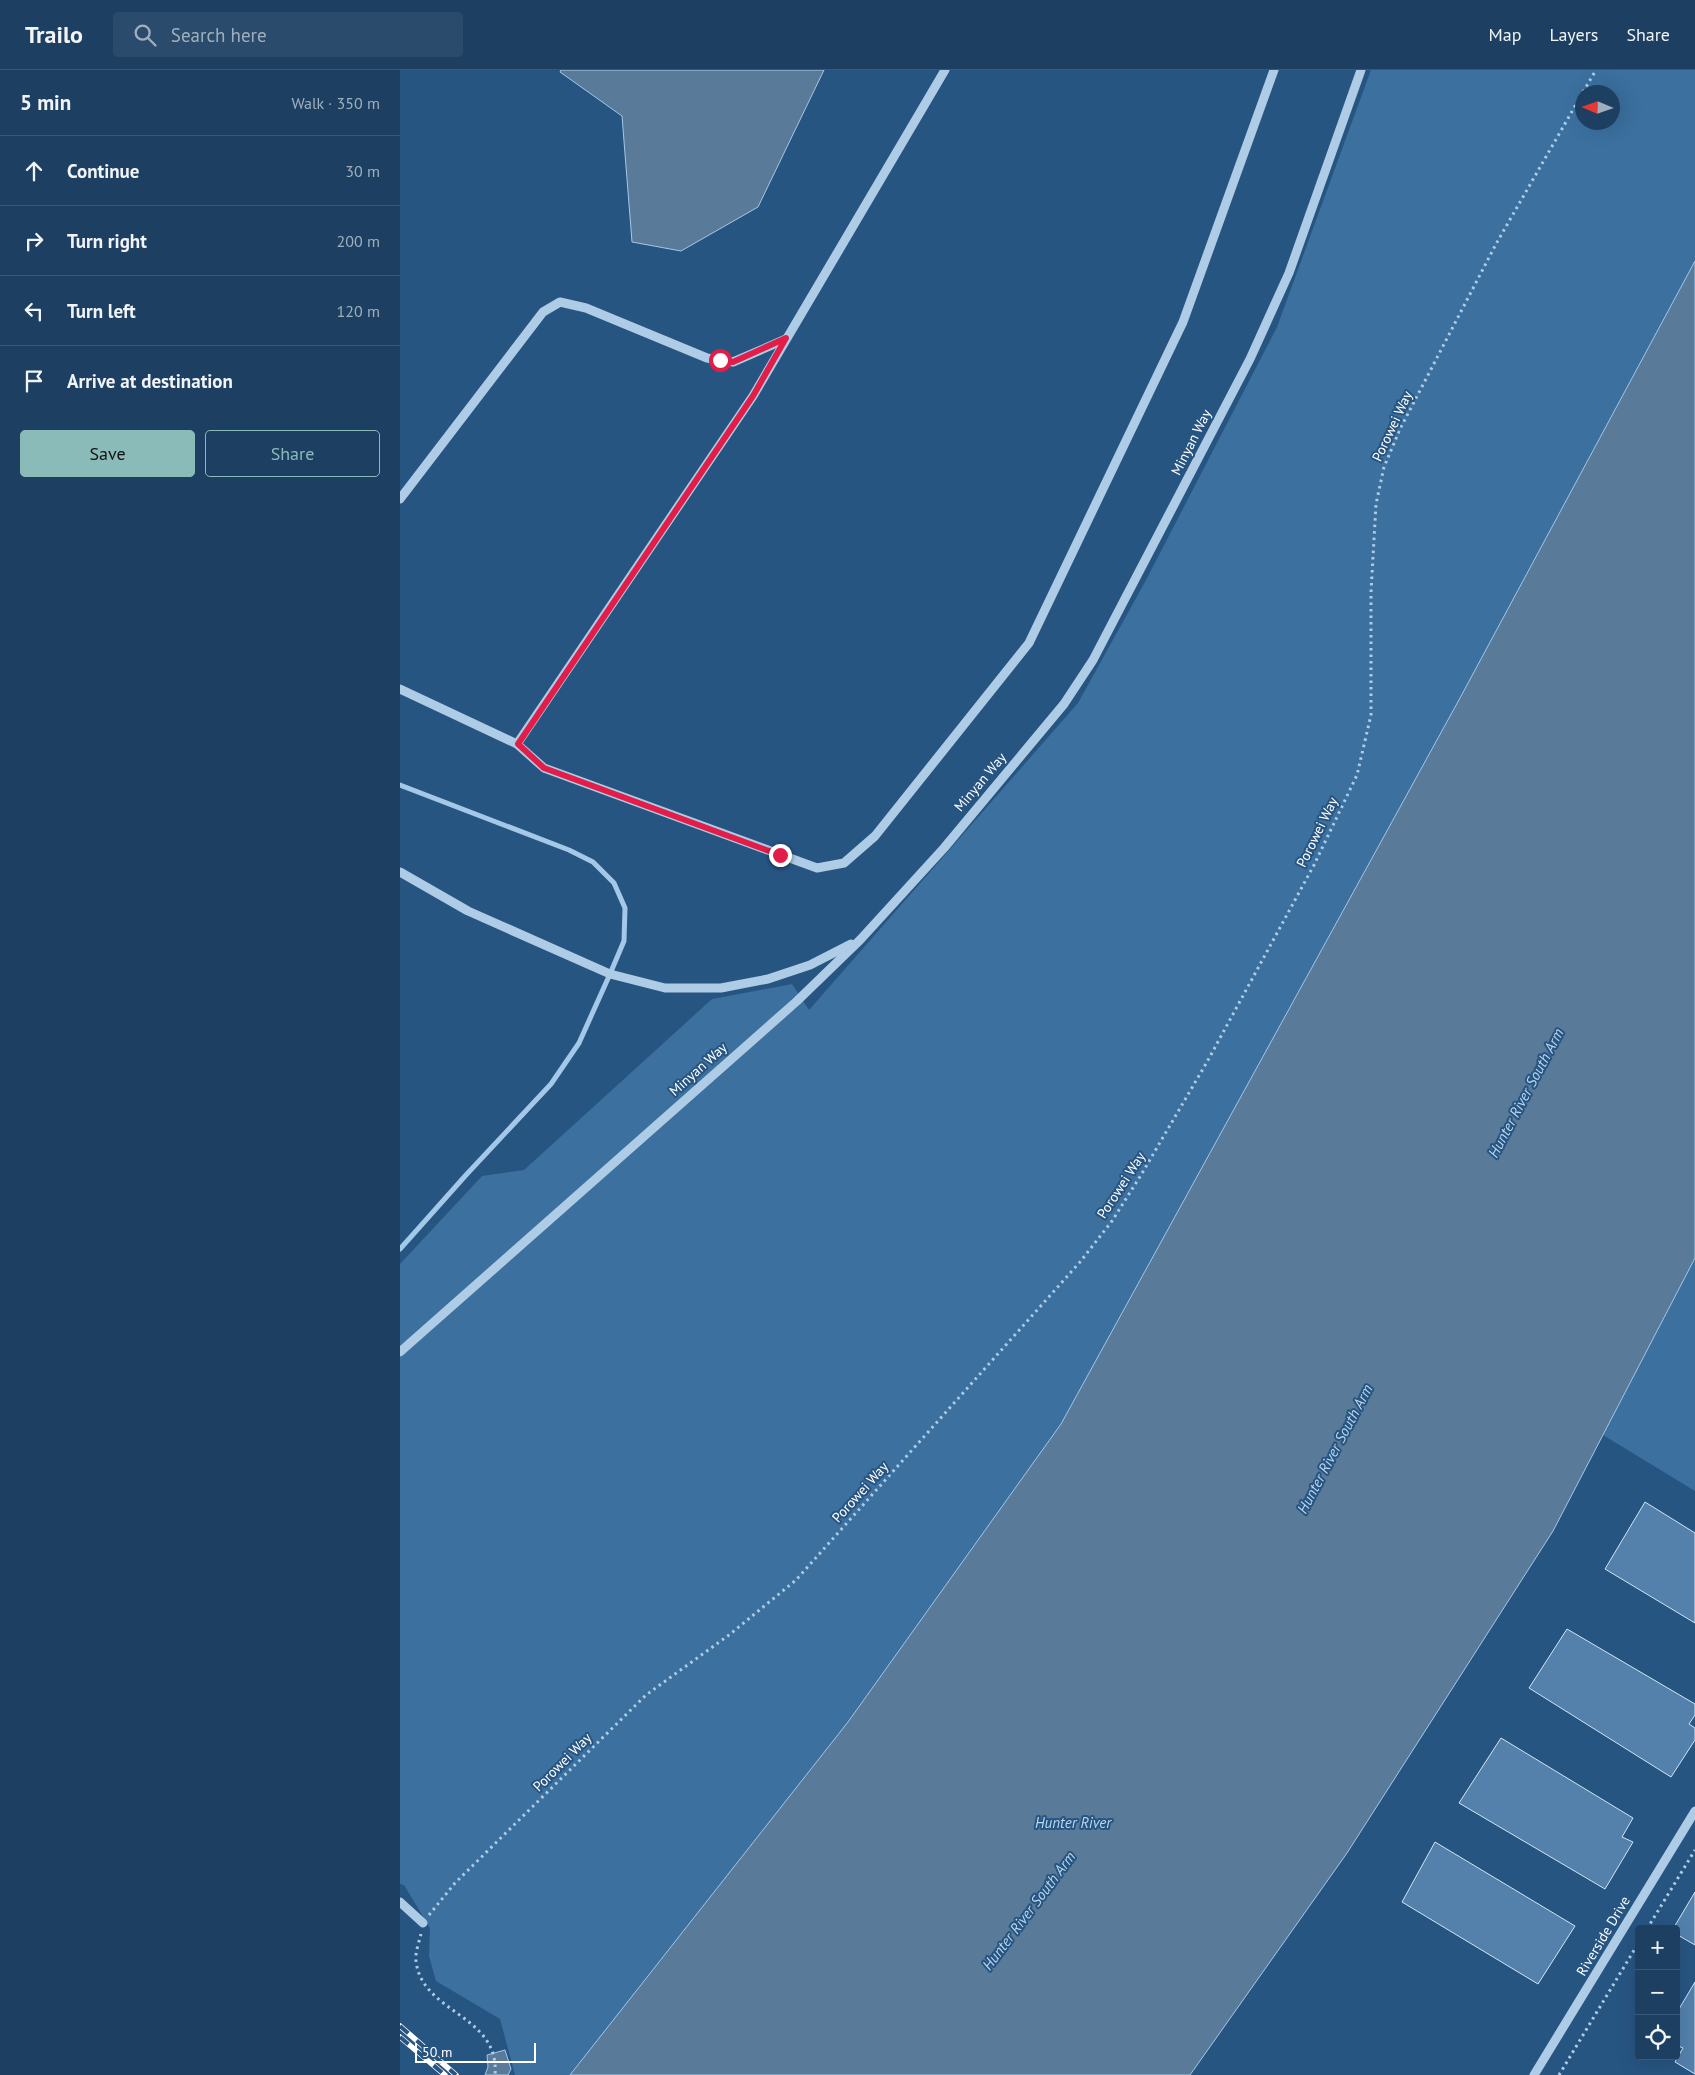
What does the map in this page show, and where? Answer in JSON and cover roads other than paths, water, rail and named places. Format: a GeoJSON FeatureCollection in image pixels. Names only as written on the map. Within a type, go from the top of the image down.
{"type":"FeatureCollection","features":[{"type":"Feature","properties":{"kind":"street"},"geometry":{"type":"LineString","coordinates":[[518,744],[753,396],[945,70]]}},
{"type":"Feature","properties":{"kind":"street"},"geometry":{"type":"LineString","coordinates":[[400,689],[518,744],[544,768],[817,868],[844,863],[875,836],[1029,643],[1183,322],[1274,70]]}},
{"type":"Feature","properties":{"kind":"street","name":"Minyan Way"},"geometry":{"type":"LineString","coordinates":[[400,1352],[797,1001],[860,940],[944,848],[1064,704],[1093,660],[1246,368],[1289,273],[1361,70]]}},
{"type":"Feature","properties":{"kind":"street"},"geometry":{"type":"LineString","coordinates":[[400,499],[543,312],[560,302],[586,308],[707,358],[733,362],[786,338]]}},
{"type":"Feature","properties":{"kind":"street"},"geometry":{"type":"LineString","coordinates":[[400,872],[468,911],[610,974],[665,988],[721,988],[768,979],[810,965],[860,940]]}},
{"type":"Feature","properties":{"kind":"street","name":"Riverside Drive"},"geometry":{"type":"LineString","coordinates":[[1534,2075],[1695,1811]]}},
{"type":"Feature","properties":{"kind":"street"},"geometry":{"type":"LineString","coordinates":[[400,1902],[423,1923]]}},
{"type":"Feature","properties":{"kind":"water"},"geometry":{"type":"Polygon","coordinates":[[[561,70],[824,70],[758,207],[681,251],[632,242],[622,116],[560,72],[561,70]]]}},
{"type":"Feature","properties":{"kind":"water","name":"Hunter River"},"geometry":{"type":"Polygon","coordinates":[[[1695,261],[1695,1258],[1553,1531],[1347,1853],[1190,2075],[570,2075],[848,1722],[1061,1424],[1460,698],[1695,261]]]}},
{"type":"Feature","properties":{"kind":"water"},"geometry":{"type":"Polygon","coordinates":[[[505,2050],[511,2069],[508,2075],[485,2075],[488,2067],[487,2055],[505,2050]]]}},
{"type":"Feature","properties":{"kind":"waterway"},"geometry":{"type":"LineString","coordinates":[[400,785],[569,850],[593,862],[614,883],[625,908],[624,941],[579,1043],[551,1084],[400,1249]]}},
{"type":"Feature","properties":{"kind":"railway"},"geometry":{"type":"LineString","coordinates":[[400,2026],[456,2075]]}},
{"type":"Feature","properties":{"kind":"railway"},"geometry":{"type":"LineString","coordinates":[[400,2037],[445,2075]]}},
{"type":"Feature","properties":{"kind":"water label","name":"Hunter River South Arm"},"geometry":{"type":"Point","coordinates":[1526,1093]}},
{"type":"Feature","properties":{"kind":"water label","name":"Hunter River South Arm"},"geometry":{"type":"Point","coordinates":[1335,1449]}},
{"type":"Feature","properties":{"kind":"water label","name":"Hunter River South Arm"},"geometry":{"type":"Point","coordinates":[1029,1911]}}]}
